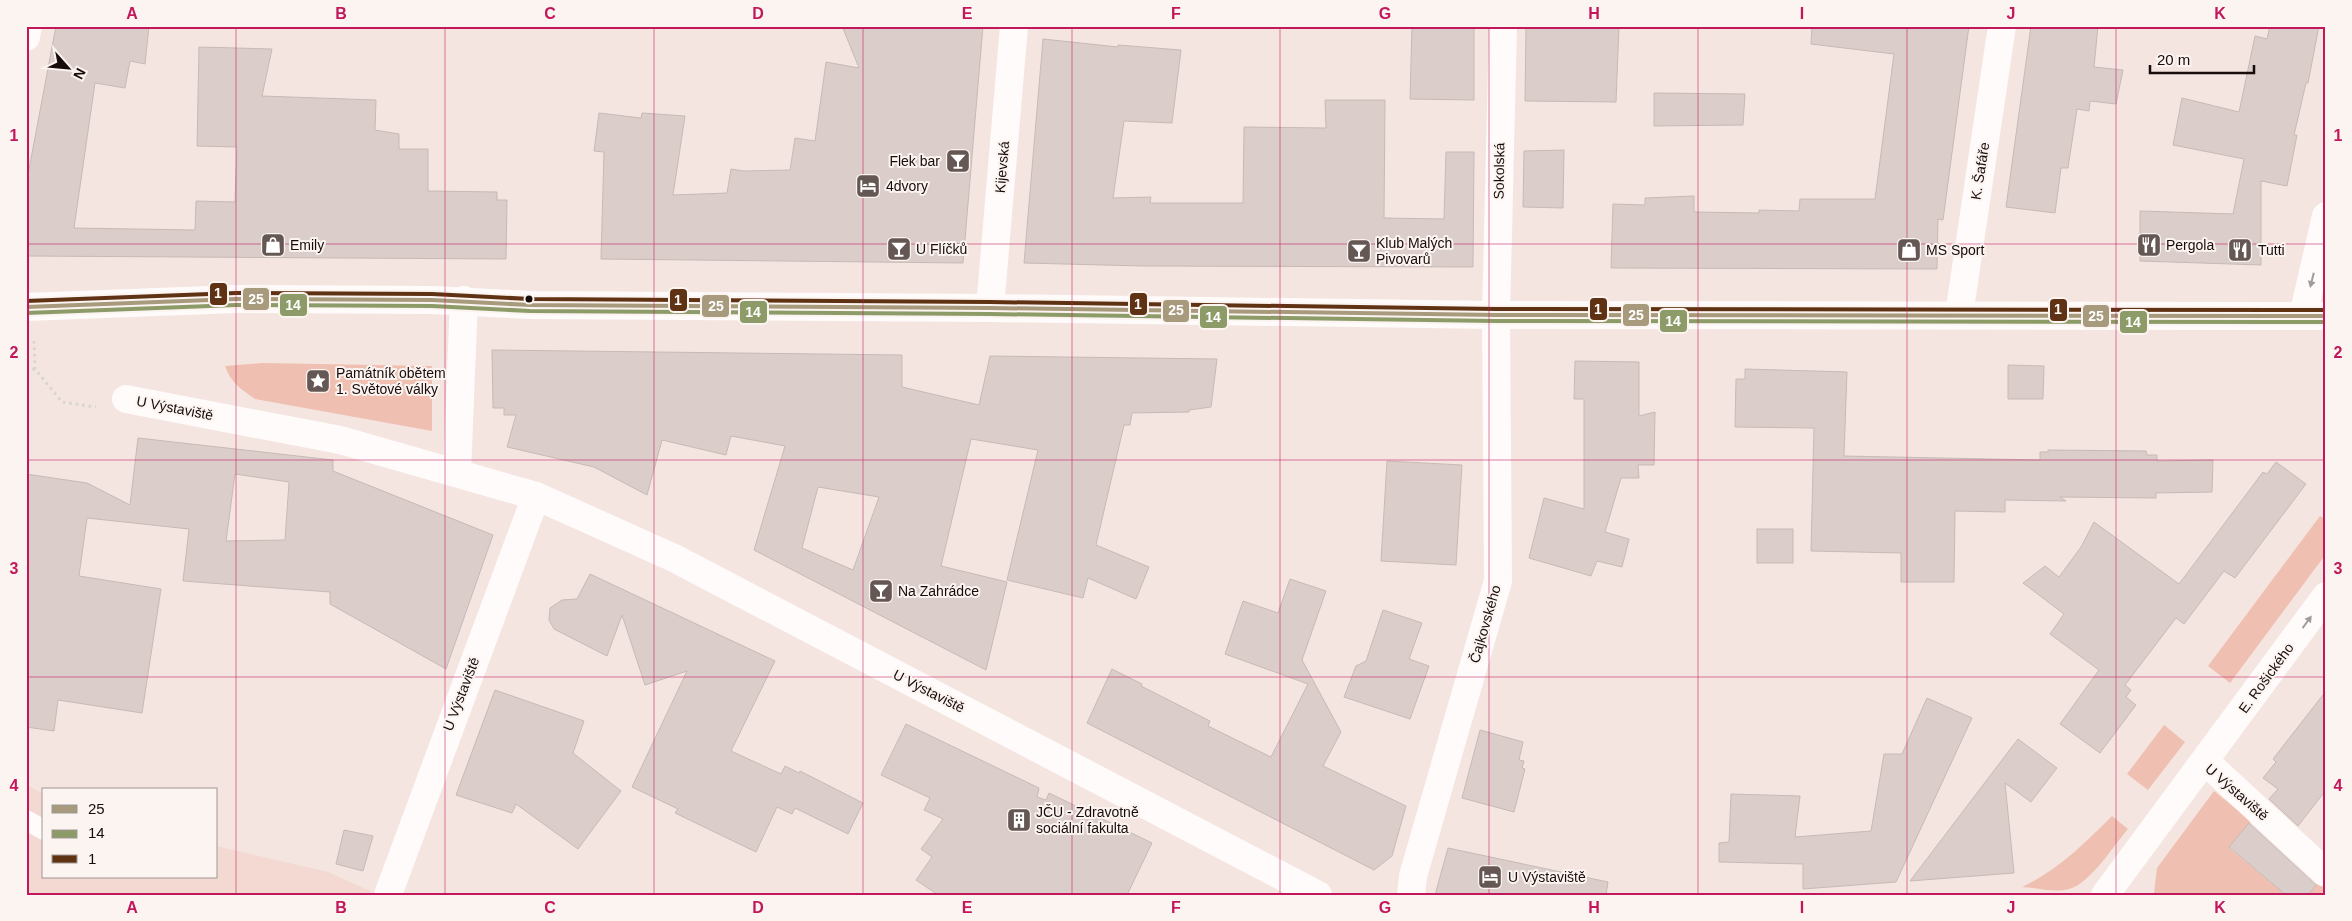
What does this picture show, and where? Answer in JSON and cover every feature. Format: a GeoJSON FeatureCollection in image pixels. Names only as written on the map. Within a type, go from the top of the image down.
{"type":"FeatureCollection","features":[{"type":"Feature","properties":{"kind":"street"},"geometry":{"type":"LineString","coordinates":[[26,37],[28,26]]}},
{"type":"Feature","properties":{"kind":"street","name":"Kijevská"},"geometry":{"type":"LineString","coordinates":[[990,308],[1014,26]]}},
{"type":"Feature","properties":{"kind":"street","name":"Sokolská"},"geometry":{"type":"LineString","coordinates":[[1496,315],[1502,26]]}},
{"type":"Feature","properties":{"kind":"street","name":"K. Šafáře"},"geometry":{"type":"LineString","coordinates":[[1959,315],[2002,26]]}},
{"type":"Feature","properties":{"kind":"street"},"geometry":{"type":"LineString","coordinates":[[26,307],[236,300],[464,300],[530,305],[990,308],[1496,315],[2314,316],[2326,216]]}},
{"type":"Feature","properties":{"kind":"street"},"geometry":{"type":"LineString","coordinates":[[457,472],[464,300]]}},
{"type":"Feature","properties":{"kind":"street","name":"Čajkovského"},"geometry":{"type":"LineString","coordinates":[[1411,895],[1413,876],[1498,581],[1496,315]]}},
{"type":"Feature","properties":{"kind":"street","name":"U Výstaviště"},"geometry":{"type":"LineString","coordinates":[[126,399],[340,440],[536,496],[674,558],[1318,895]]}},
{"type":"Feature","properties":{"kind":"street","name":"U Výstaviště"},"geometry":{"type":"LineString","coordinates":[[388,894],[536,496]]}},
{"type":"Feature","properties":{"kind":"street","name":"E. Rošického"},"geometry":{"type":"LineString","coordinates":[[2205,761],[2326,596]]}},
{"type":"Feature","properties":{"kind":"street","name":"U Výstaviště"},"geometry":{"type":"LineString","coordinates":[[2105,895],[2205,761],[2326,873]]}},
{"type":"Feature","properties":{"kind":"lane"},"geometry":{"type":"LineString","coordinates":[[26,820],[42,829]]}},
{"type":"Feature","properties":{"kind":"path"},"geometry":{"type":"LineString","coordinates":[[34,341],[36,369],[62,402]]}},
{"type":"Feature","properties":{"kind":"path"},"geometry":{"type":"LineString","coordinates":[[26,370],[36,369]]}},
{"type":"Feature","properties":{"kind":"shaded area"},"geometry":{"type":"Polygon","coordinates":[[[263,363],[432,366],[432,431],[255,399],[233,381],[225,366],[263,363]]]}},
{"type":"Feature","properties":{"kind":"shaded area"},"geometry":{"type":"Polygon","coordinates":[[[2320,516],[2326,520],[2326,554],[2230,683],[2208,666],[2320,516]]]}},
{"type":"Feature","properties":{"kind":"shaded area"},"geometry":{"type":"Polygon","coordinates":[[[2164,725],[2185,742],[2148,790],[2127,774],[2164,725]]]}},
{"type":"Feature","properties":{"kind":"shaded area"},"geometry":{"type":"Polygon","coordinates":[[[26,785],[42,793],[42,878],[218,878],[218,846],[328,872],[379,895],[26,895],[26,785]]]}},
{"type":"Feature","properties":{"kind":"shaded area"},"geometry":{"type":"Polygon","coordinates":[[[2214,791],[2251,821],[2229,848],[2286,895],[2151,895],[2154,893],[2157,868],[2214,791]]]}},
{"type":"Feature","properties":{"kind":"shaded area"},"geometry":{"type":"Polygon","coordinates":[[[2112,816],[2128,829],[2085,880],[2077,886],[2064,890],[2022,887],[2059,864],[2112,816]]]}},
{"type":"Feature","properties":{"kind":"shaded area"},"geometry":{"type":"Polygon","coordinates":[[[2321,879],[2326,884],[2326,895],[2308,895],[2321,879]]]}},
{"type":"Feature","properties":{"kind":"building"},"geometry":{"type":"Polygon","coordinates":[[[56,26],[149,26],[145,64],[130,61],[125,88],[95,83],[74,228],[195,230],[196,201],[235,202],[237,147],[197,146],[199,47],[272,49],[262,96],[376,100],[375,130],[399,134],[399,149],[428,149],[428,191],[497,192],[497,200],[507,200],[506,259],[26,256],[26,185],[56,26]]]}},
{"type":"Feature","properties":{"kind":"building"},"geometry":{"type":"Polygon","coordinates":[[[842,26],[983,26],[963,263],[601,259],[604,152],[594,151],[599,113],[641,118],[642,113],[685,116],[673,195],[727,193],[731,169],[744,171],[790,170],[795,138],[815,141],[826,62],[859,68],[842,26]]]}},
{"type":"Feature","properties":{"kind":"building"},"geometry":{"type":"Polygon","coordinates":[[[1412,26],[1474,26],[1474,100],[1410,99],[1412,26]]]}},
{"type":"Feature","properties":{"kind":"building"},"geometry":{"type":"Polygon","coordinates":[[[1526,26],[1619,26],[1616,102],[1525,101],[1526,26]]]}},
{"type":"Feature","properties":{"kind":"building"},"geometry":{"type":"Polygon","coordinates":[[[1812,26],[1969,26],[1943,220],[1938,219],[1937,269],[1611,268],[1613,204],[1645,205],[1645,198],[1694,196],[1694,212],[1759,213],[1759,210],[1799,211],[1800,199],[1875,199],[1894,54],[1811,44],[1812,26]]]}},
{"type":"Feature","properties":{"kind":"building"},"geometry":{"type":"Polygon","coordinates":[[[2031,26],[2098,26],[2094,67],[2123,70],[2116,104],[2090,101],[2089,111],[2077,109],[2068,168],[2061,168],[2055,213],[2006,207],[2031,26]]]}},
{"type":"Feature","properties":{"kind":"building"},"geometry":{"type":"Polygon","coordinates":[[[2270,26],[2319,26],[2308,83],[2306,83],[2294,135],[2297,135],[2287,186],[2261,181],[2261,265],[2140,261],[2140,211],[2233,214],[2244,159],[2173,145],[2182,98],[2239,112],[2255,36],[2267,39],[2270,26]]]}},
{"type":"Feature","properties":{"kind":"building"},"geometry":{"type":"Polygon","coordinates":[[[1043,39],[1118,47],[1118,45],[1181,50],[1172,123],[1124,121],[1113,198],[1151,197],[1150,203],[1243,203],[1244,127],[1326,128],[1325,100],[1385,100],[1384,218],[1444,219],[1446,152],[1474,152],[1473,267],[1143,266],[1024,263],[1043,39]]]}},
{"type":"Feature","properties":{"kind":"building"},"geometry":{"type":"Polygon","coordinates":[[[1654,93],[1745,94],[1743,125],[1654,126],[1654,93]]]}},
{"type":"Feature","properties":{"kind":"building"},"geometry":{"type":"Polygon","coordinates":[[[1564,150],[1563,208],[1523,207],[1524,151],[1564,150]]]}},
{"type":"Feature","properties":{"kind":"building"},"geometry":{"type":"Polygon","coordinates":[[[492,350],[902,355],[902,387],[979,405],[990,356],[1217,359],[1211,407],[1189,410],[1189,412],[1132,413],[1130,425],[1124,425],[1096,545],[1149,567],[1136,599],[1088,578],[1083,598],[1007,580],[1038,450],[971,439],[941,566],[1007,582],[986,670],[754,550],[785,446],[731,436],[726,455],[662,440],[647,495],[594,467],[507,447],[516,415],[504,415],[504,408],[493,408],[492,350]],[[818,487],[802,548],[853,570],[879,497],[818,487]]]}},
{"type":"Feature","properties":{"kind":"building"},"geometry":{"type":"Polygon","coordinates":[[[1575,361],[1639,362],[1639,416],[1655,412],[1654,465],[1638,465],[1639,478],[1621,478],[1605,532],[1629,539],[1622,567],[1597,561],[1591,576],[1529,558],[1544,498],[1584,509],[1584,399],[1574,399],[1575,361]]]}},
{"type":"Feature","properties":{"kind":"building"},"geometry":{"type":"Polygon","coordinates":[[[2008,365],[2044,366],[2043,399],[2008,399],[2008,365]]]}},
{"type":"Feature","properties":{"kind":"building"},"geometry":{"type":"Polygon","coordinates":[[[1745,369],[1847,372],[1844,456],[2040,460],[2040,452],[2048,452],[2048,450],[2146,451],[2147,455],[2157,455],[2157,461],[2213,460],[2212,492],[2156,493],[2156,498],[2060,497],[2066,501],[2005,500],[2005,512],[1955,511],[1954,582],[1901,582],[1901,553],[1811,551],[1814,428],[1735,427],[1736,379],[1745,379],[1745,369]]]}},
{"type":"Feature","properties":{"kind":"building"},"geometry":{"type":"Polygon","coordinates":[[[138,438],[333,460],[333,471],[493,535],[446,669],[330,604],[330,592],[183,581],[189,529],[87,518],[79,576],[161,589],[142,713],[58,700],[54,731],[26,727],[26,474],[87,483],[130,505],[138,438]],[[235,474],[226,541],[285,540],[289,482],[235,474]]]}},
{"type":"Feature","properties":{"kind":"building"},"geometry":{"type":"Polygon","coordinates":[[[1387,461],[1462,465],[1456,565],[1381,561],[1387,461]]]}},
{"type":"Feature","properties":{"kind":"building"},"geometry":{"type":"Polygon","coordinates":[[[2276,462],[2306,484],[2235,578],[2224,571],[2184,624],[2176,618],[2125,685],[2131,690],[2126,697],[2136,705],[2100,753],[2060,724],[2099,670],[2050,634],[2064,614],[2023,583],[2045,566],[2059,577],[2081,547],[2094,522],[2179,584],[2263,472],[2267,474],[2276,462]]]}},
{"type":"Feature","properties":{"kind":"building"},"geometry":{"type":"Polygon","coordinates":[[[1757,529],[1793,529],[1793,563],[1757,563],[1757,529]]]}},
{"type":"Feature","properties":{"kind":"building"},"geometry":{"type":"Polygon","coordinates":[[[590,574],[775,661],[731,751],[781,774],[785,766],[799,773],[800,771],[863,803],[848,834],[795,808],[792,814],[777,807],[756,852],[675,813],[678,809],[632,787],[687,671],[645,685],[622,615],[607,656],[554,629],[549,620],[550,608],[562,600],[577,599],[590,574]]]}},
{"type":"Feature","properties":{"kind":"building"},"geometry":{"type":"Polygon","coordinates":[[[1290,579],[1326,591],[1302,660],[1341,732],[1323,766],[1406,806],[1392,856],[1374,870],[1087,723],[1112,669],[1210,721],[1208,726],[1271,757],[1308,684],[1225,654],[1243,601],[1278,613],[1290,579]]]}},
{"type":"Feature","properties":{"kind":"building"},"geometry":{"type":"Polygon","coordinates":[[[1383,610],[1422,623],[1409,659],[1429,666],[1410,719],[1344,697],[1356,666],[1366,661],[1383,610]]]}},
{"type":"Feature","properties":{"kind":"building"},"geometry":{"type":"Polygon","coordinates":[[[495,690],[584,721],[573,753],[621,791],[578,849],[516,804],[512,813],[456,795],[495,690]]]}},
{"type":"Feature","properties":{"kind":"building"},"geometry":{"type":"Polygon","coordinates":[[[2326,691],[2326,790],[2298,826],[2269,799],[2278,789],[2263,778],[2276,762],[2273,759],[2326,691]]]}},
{"type":"Feature","properties":{"kind":"building"},"geometry":{"type":"Polygon","coordinates":[[[1927,698],[1972,718],[1896,882],[1803,889],[1803,864],[1719,862],[1719,843],[1729,842],[1731,794],[1800,796],[1795,837],[1871,831],[1884,754],[1902,754],[1927,698]]]}},
{"type":"Feature","properties":{"kind":"building","name":"JČU - Zdravotně sociální fakulta"},"geometry":{"type":"Polygon","coordinates":[[[906,724],[1039,788],[1037,797],[1046,800],[1049,793],[1152,843],[1127,895],[938,895],[916,880],[932,857],[921,849],[943,819],[924,810],[930,798],[881,775],[906,724]]]}},
{"type":"Feature","properties":{"kind":"building"},"geometry":{"type":"Polygon","coordinates":[[[1480,730],[1523,742],[1519,760],[1524,761],[1522,768],[1525,769],[1514,812],[1462,798],[1480,730]]]}},
{"type":"Feature","properties":{"kind":"building"},"geometry":{"type":"Polygon","coordinates":[[[2018,739],[2057,768],[2031,802],[2005,783],[2014,873],[1910,881],[2018,739]]]}},
{"type":"Feature","properties":{"kind":"building"},"geometry":{"type":"Polygon","coordinates":[[[2249,823],[2316,885],[2308,895],[2286,895],[2229,847],[2249,823]]]}},
{"type":"Feature","properties":{"kind":"building"},"geometry":{"type":"Polygon","coordinates":[[[344,830],[373,836],[363,871],[336,864],[344,830]]]}},
{"type":"Feature","properties":{"kind":"building"},"geometry":{"type":"Polygon","coordinates":[[[1448,848],[1608,882],[1606,895],[1435,895],[1448,848]]]}},
{"type":"Feature","properties":{"kind":"transit line","name":"1"},"geometry":{"type":"LineString","coordinates":[[26,301],[236,293],[432,294],[530,299],[990,302],[1496,309],[2326,310]]}},
{"type":"Feature","properties":{"kind":"transit line","name":"25"},"geometry":{"type":"LineString","coordinates":[[26,307],[236,299],[432,300],[530,305],[990,308],[1496,315],[2326,316]]}},
{"type":"Feature","properties":{"kind":"transit line","name":"14"},"geometry":{"type":"LineString","coordinates":[[26,313],[236,305],[432,306],[530,311],[990,314],[1496,321],[2326,322]]}},
{"type":"Feature","properties":{"kind":"place","name":"Flek bar"},"geometry":{"type":"Point","coordinates":[958,161]}},
{"type":"Feature","properties":{"kind":"place","name":"4dvory"},"geometry":{"type":"Point","coordinates":[868,186]}},
{"type":"Feature","properties":{"kind":"place","name":"Emily"},"geometry":{"type":"Point","coordinates":[273,245]}},
{"type":"Feature","properties":{"kind":"place","name":"Pergola"},"geometry":{"type":"Point","coordinates":[2149,245]}},
{"type":"Feature","properties":{"kind":"place","name":"U Flíčků"},"geometry":{"type":"Point","coordinates":[899,249]}},
{"type":"Feature","properties":{"kind":"place","name":"MS Sport"},"geometry":{"type":"Point","coordinates":[1909,250]}},
{"type":"Feature","properties":{"kind":"place","name":"Tutti"},"geometry":{"type":"Point","coordinates":[2240,250]}},
{"type":"Feature","properties":{"kind":"place","name":"Klub Malých Pivovarů"},"geometry":{"type":"Point","coordinates":[1359,251]}},
{"type":"Feature","properties":{"kind":"place","name":"Památník obětem 1. Světové války"},"geometry":{"type":"Point","coordinates":[318,381]}},
{"type":"Feature","properties":{"kind":"place","name":"Na Zahrádce"},"geometry":{"type":"Point","coordinates":[881,591]}},
{"type":"Feature","properties":{"kind":"place","name":"JČU - Zdravotně sociální fakulta"},"geometry":{"type":"Point","coordinates":[1019,820]}},
{"type":"Feature","properties":{"kind":"place","name":"U Výstaviště"},"geometry":{"type":"Point","coordinates":[1490,877]}}]}
